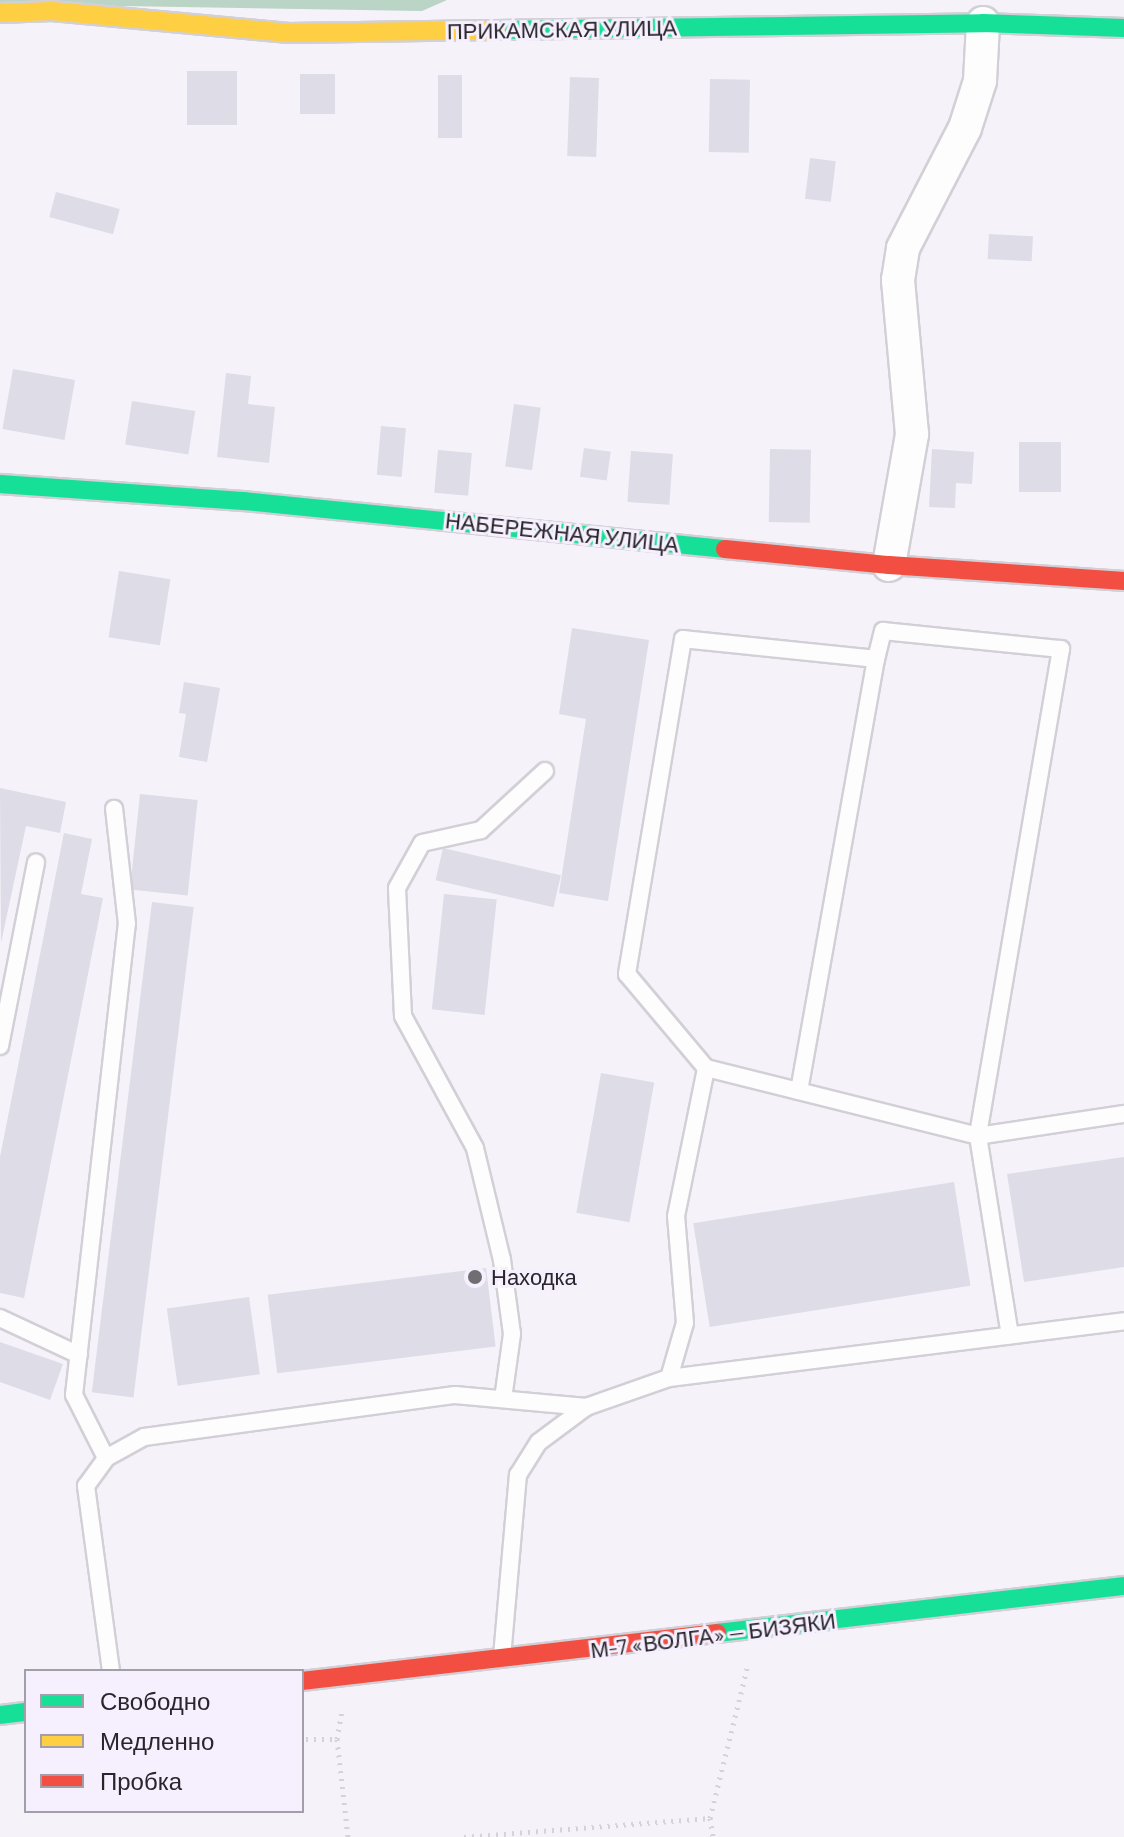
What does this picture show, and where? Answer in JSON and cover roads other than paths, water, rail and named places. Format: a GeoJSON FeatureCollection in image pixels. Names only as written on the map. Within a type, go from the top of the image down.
{"type":"FeatureCollection","features":[{"type":"Feature","properties":{"kind":"street","name":"ПРИКАМСКАЯ УЛИЦА"},"geometry":{"type":"LineString","coordinates":[[0,13],[52,11],[289,33],[983,23],[1124,28]]}},
{"type":"Feature","properties":{"kind":"street"},"geometry":{"type":"LineString","coordinates":[[889,565],[912,434],[898,280],[903,248],[965,128],[980,81],[983,23]]}},
{"type":"Feature","properties":{"kind":"street","name":"НАБЕРЕЖНАЯ УЛИЦА"},"geometry":{"type":"LineString","coordinates":[[0,484],[244,501],[889,565],[1124,581]]}},
{"type":"Feature","properties":{"kind":"street","name":"М-7 «ВОЛГА» — БИЗЯКИ"},"geometry":{"type":"LineString","coordinates":[[304,1681],[1124,1586]]}},
{"type":"Feature","properties":{"kind":"street"},"geometry":{"type":"LineString","coordinates":[[0,1715],[24,1712]]}},
{"type":"Feature","properties":{"kind":"lane"},"geometry":{"type":"LineString","coordinates":[[799,1091],[883,631],[1061,649],[978,1136],[1010,1335]]}},
{"type":"Feature","properties":{"kind":"lane"},"geometry":{"type":"LineString","coordinates":[[876,659],[683,639],[627,974],[706,1068],[978,1136],[1124,1114]]}},
{"type":"Feature","properties":{"kind":"lane"},"geometry":{"type":"LineString","coordinates":[[503,1399],[512,1334],[502,1260],[475,1148],[403,1016],[397,888],[422,843],[481,830],[545,771]]}},
{"type":"Feature","properties":{"kind":"lane"},"geometry":{"type":"LineString","coordinates":[[106,1458],[74,1395],[127,924],[114,809]]}},
{"type":"Feature","properties":{"kind":"lane"},"geometry":{"type":"LineString","coordinates":[[0,1046],[36,863]]}},
{"type":"Feature","properties":{"kind":"lane"},"geometry":{"type":"LineString","coordinates":[[669,1378],[685,1323],[676,1216],[706,1068]]}},
{"type":"Feature","properties":{"kind":"lane"},"geometry":{"type":"LineString","coordinates":[[0,1318],[79,1355]]}},
{"type":"Feature","properties":{"kind":"lane"},"geometry":{"type":"LineString","coordinates":[[502,1659],[518,1475],[539,1442],[586,1407],[669,1378],[1124,1321]]}},
{"type":"Feature","properties":{"kind":"lane"},"geometry":{"type":"LineString","coordinates":[[111,1669],[86,1486],[106,1458],[144,1437],[455,1395],[586,1407]]}},
{"type":"Feature","properties":{"kind":"place","name":"Находка"},"geometry":{"type":"Point","coordinates":[475,1277]}}]}
